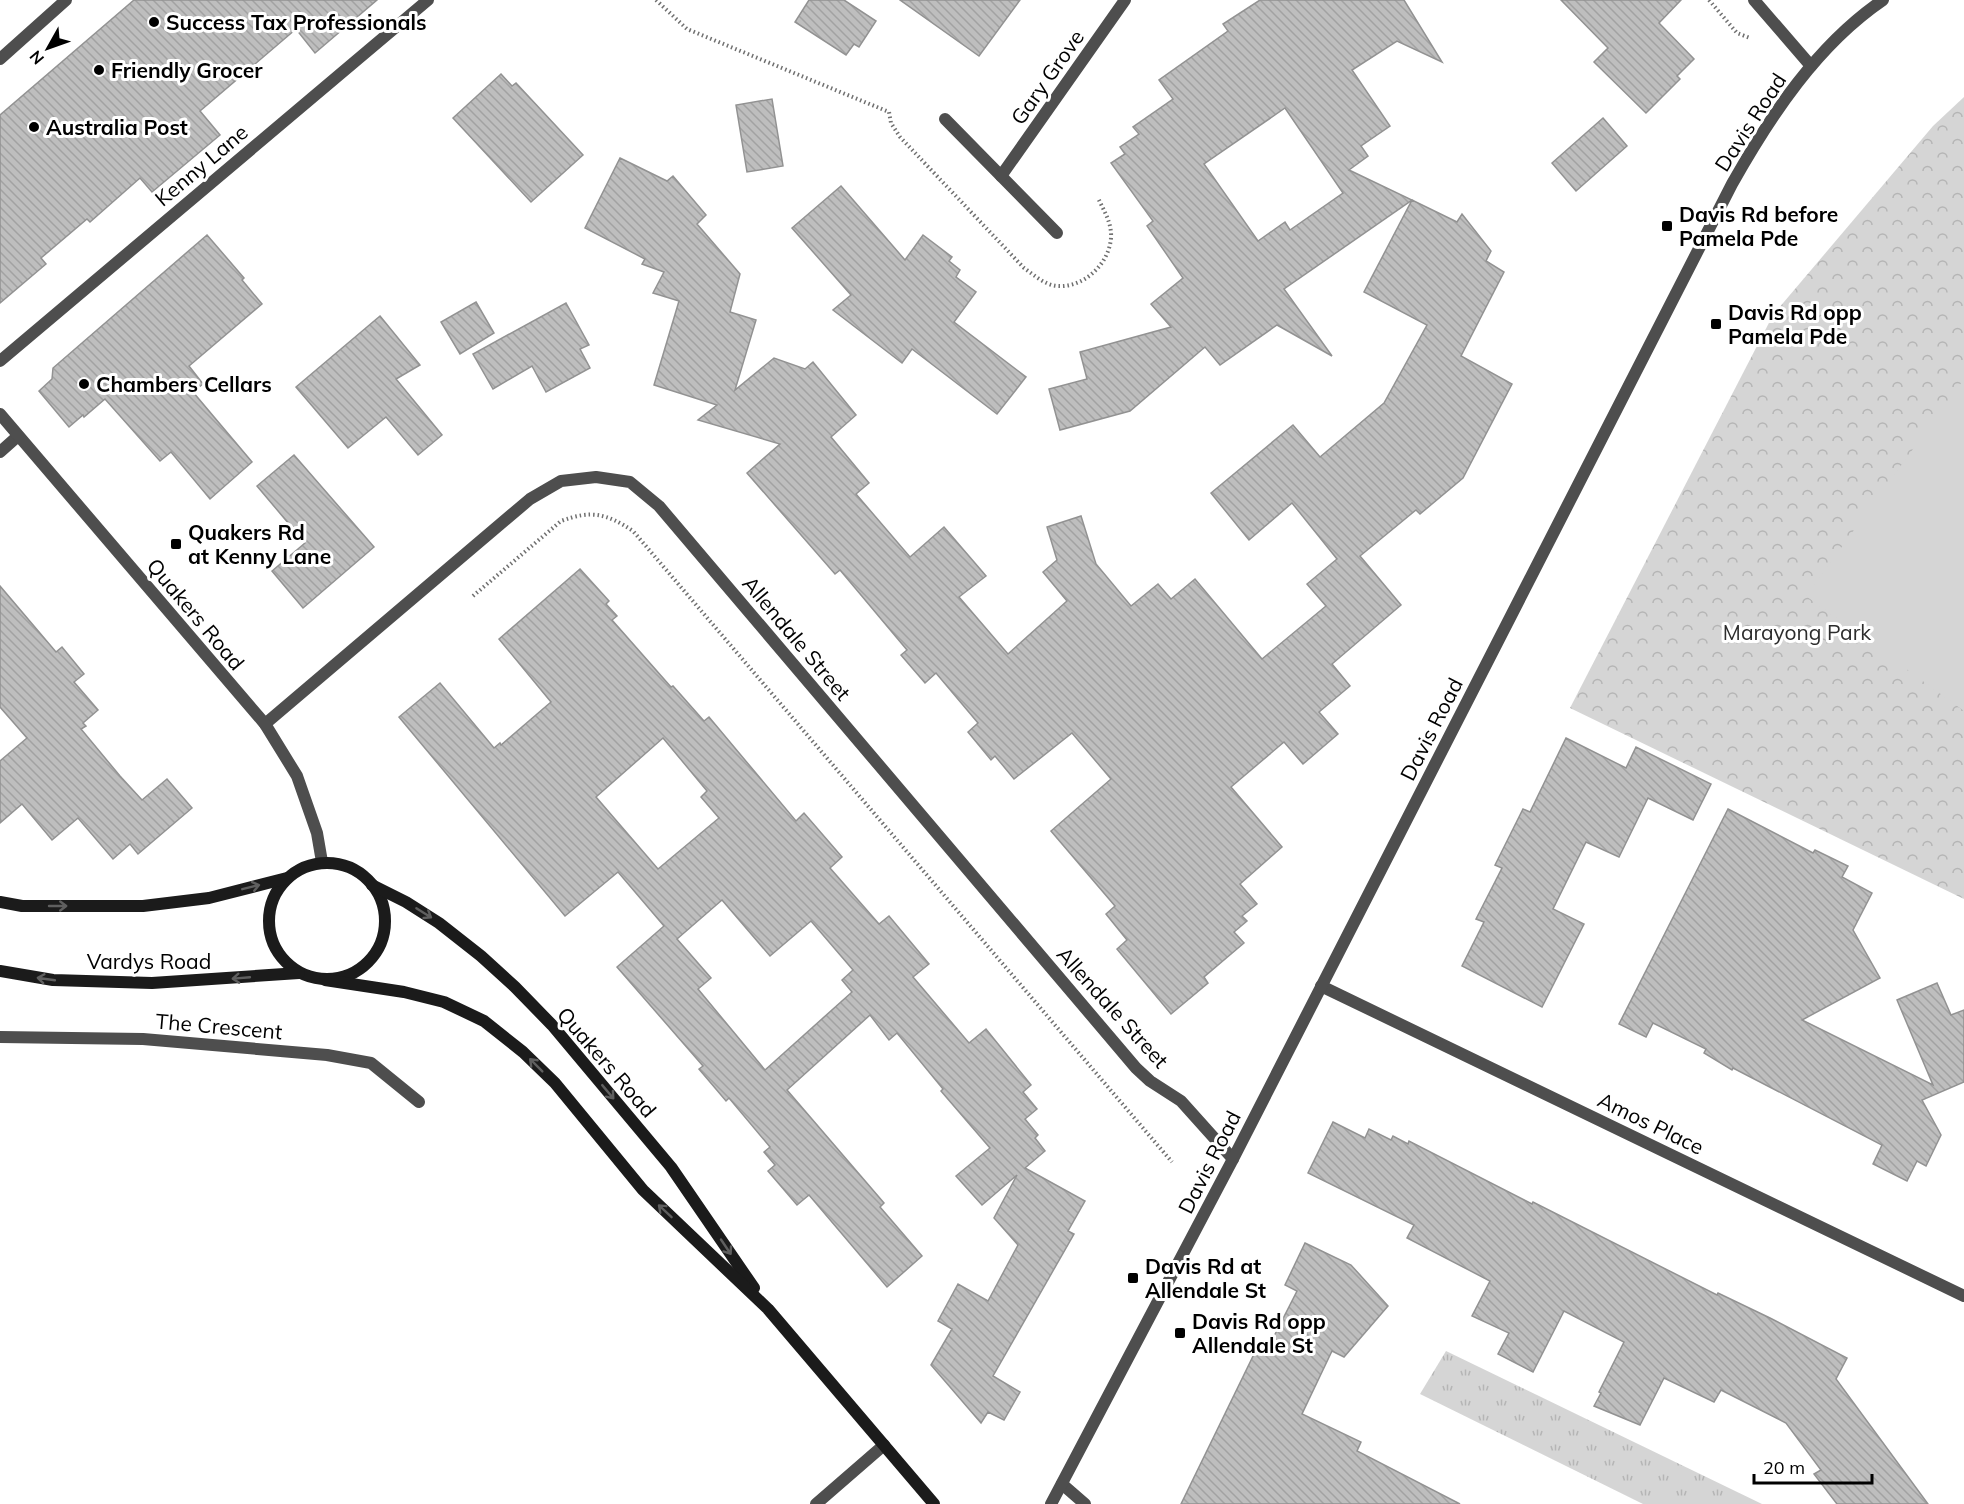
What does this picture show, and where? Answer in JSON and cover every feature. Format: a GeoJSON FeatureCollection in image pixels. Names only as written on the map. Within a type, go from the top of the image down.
{"type":"FeatureCollection","features":[{"type":"Feature","properties":{"kind":"main road"},"geometry":{"type":"LineString","coordinates":[[322,862],[340,864],[358,872],[372,885],[382,901],[385,920],[382,939],[374,956],[361,969],[344,977],[326,980],[299,973],[284,961],[274,946],[268,928],[269,910],[276,892],[287,878],[303,867],[322,862]]}},
{"type":"Feature","properties":{"kind":"main road"},"geometry":{"type":"LineString","coordinates":[[0,902],[22,906],[143,906],[209,898],[287,878]]}},
{"type":"Feature","properties":{"kind":"main road","name":"Quakers Road"},"geometry":{"type":"LineString","coordinates":[[372,885],[406,902],[464,942],[515,987],[552,1025],[671,1167],[768,1309],[934,1504]]}},
{"type":"Feature","properties":{"kind":"main road","name":"Vardys Road"},"geometry":{"type":"LineString","coordinates":[[0,971],[52,980],[152,983],[299,973]]}},
{"type":"Feature","properties":{"kind":"main road","name":"Quakers Road"},"geometry":{"type":"LineString","coordinates":[[326,980],[404,992],[444,1002],[484,1021],[523,1052],[555,1083],[642,1190],[768,1309]]}},
{"type":"Feature","properties":{"kind":"street"},"geometry":{"type":"LineString","coordinates":[[0,59],[66,0]]}},
{"type":"Feature","properties":{"kind":"street","name":"Kenny Lane"},"geometry":{"type":"LineString","coordinates":[[0,361],[428,0]]}},
{"type":"Feature","properties":{"kind":"street","name":"Gary Grove"},"geometry":{"type":"LineString","coordinates":[[1001,176],[1125,0]]}},
{"type":"Feature","properties":{"kind":"street"},"geometry":{"type":"LineString","coordinates":[[1754,0],[1811,66]]}},
{"type":"Feature","properties":{"kind":"street","name":"Davis Road"},"geometry":{"type":"LineString","coordinates":[[1051,1504],[1233,1159],[1732,184],[1782,103],[1811,66],[1836,38],[1883,0]]}},
{"type":"Feature","properties":{"kind":"street"},"geometry":{"type":"LineString","coordinates":[[945,119],[1057,233]]}},
{"type":"Feature","properties":{"kind":"street","name":"Quakers Road"},"geometry":{"type":"LineString","coordinates":[[0,414],[265,724],[297,776],[317,833],[322,862]]}},
{"type":"Feature","properties":{"kind":"street"},"geometry":{"type":"LineString","coordinates":[[0,452],[18,436]]}},
{"type":"Feature","properties":{"kind":"street","name":"Allendale Street"},"geometry":{"type":"LineString","coordinates":[[265,724],[530,499],[561,481],[596,477],[630,482],[659,506],[1136,1068],[1150,1081],[1181,1101],[1233,1159]]}},
{"type":"Feature","properties":{"kind":"street","name":"Amos Place"},"geometry":{"type":"LineString","coordinates":[[1321,986],[1964,1296]]}},
{"type":"Feature","properties":{"kind":"street","name":"The Crescent"},"geometry":{"type":"LineString","coordinates":[[0,1037],[143,1039],[327,1055],[371,1063],[419,1102]]}},
{"type":"Feature","properties":{"kind":"street"},"geometry":{"type":"LineString","coordinates":[[816,1504],[884,1445]]}},
{"type":"Feature","properties":{"kind":"street"},"geometry":{"type":"LineString","coordinates":[[1062,1484],[1085,1504]]}},
{"type":"Feature","properties":{"kind":"path"},"geometry":{"type":"LineString","coordinates":[[656,0],[687,29],[889,112]]}},
{"type":"Feature","properties":{"kind":"path"},"geometry":{"type":"LineString","coordinates":[[1709,0],[1737,33],[1750,38]]}},
{"type":"Feature","properties":{"kind":"path"},"geometry":{"type":"LineString","coordinates":[[473,596],[561,521],[577,515],[596,514],[617,520],[633,531],[1172,1162]]}},
{"type":"Feature","properties":{"kind":"green space","name":"Marayong Park"},"geometry":{"type":"Polygon","coordinates":[[[1964,97],[1964,899],[1570,708],[1773,315],[1933,126],[1964,97]]]}},
{"type":"Feature","properties":{"kind":"green space"},"geometry":{"type":"Polygon","coordinates":[[[1964,379],[1964,711],[1806,596],[1964,379]]]}},
{"type":"Feature","properties":{"kind":"green space"},"geometry":{"type":"Polygon","coordinates":[[[1446,1351],[1762,1504],[1643,1504],[1420,1394],[1446,1351]]]}},
{"type":"Feature","properties":{"kind":"building"},"geometry":{"type":"Polygon","coordinates":[[[134,0],[377,0],[315,53],[296,29],[200,111],[220,135],[152,192],[140,178],[90,222],[87,219],[41,258],[46,264],[0,303],[0,115],[134,0]]]}},
{"type":"Feature","properties":{"kind":"building"},"geometry":{"type":"Polygon","coordinates":[[[809,0],[844,0],[876,21],[859,47],[854,44],[846,55],[795,22],[809,0]]]}},
{"type":"Feature","properties":{"kind":"building"},"geometry":{"type":"Polygon","coordinates":[[[900,0],[1020,0],[979,56],[900,0]]]}},
{"type":"Feature","properties":{"kind":"building"},"geometry":{"type":"Polygon","coordinates":[[[1260,0],[1404,0],[1442,62],[1397,41],[1352,70],[1390,126],[1361,146],[1368,156],[1349,170],[1412,200],[1284,289],[1332,356],[1277,325],[1220,365],[1205,347],[1130,411],[1060,430],[1049,389],[1087,379],[1080,352],[1171,327],[1151,304],[1183,278],[1147,226],[1153,221],[1111,163],[1125,154],[1120,147],[1139,134],[1133,127],[1173,99],[1159,80],[1228,31],[1223,24],[1260,0]],[[1285,108],[1204,164],[1258,241],[1285,222],[1290,230],[1343,193],[1285,108]]]}},
{"type":"Feature","properties":{"kind":"building"},"geometry":{"type":"Polygon","coordinates":[[[1561,0],[1681,0],[1659,23],[1694,59],[1677,76],[1680,79],[1646,113],[1594,62],[1608,48],[1561,0]]]}},
{"type":"Feature","properties":{"kind":"building"},"geometry":{"type":"Polygon","coordinates":[[[501,74],[512,86],[516,83],[583,155],[531,202],[453,118],[501,74]]]}},
{"type":"Feature","properties":{"kind":"building"},"geometry":{"type":"Polygon","coordinates":[[[772,99],[783,166],[747,172],[736,105],[772,99]]]}},
{"type":"Feature","properties":{"kind":"building"},"geometry":{"type":"Polygon","coordinates":[[[1603,118],[1627,146],[1576,191],[1552,163],[1603,118]]]}},
{"type":"Feature","properties":{"kind":"building"},"geometry":{"type":"Polygon","coordinates":[[[620,158],[667,181],[673,176],[706,215],[697,224],[740,274],[730,312],[756,320],[735,390],[774,358],[805,369],[813,362],[856,415],[831,437],[869,483],[856,494],[910,557],[944,527],[986,576],[959,597],[1008,654],[1067,601],[1043,572],[1057,560],[1047,527],[1081,516],[1096,564],[1131,606],[1158,584],[1171,599],[1195,579],[1262,659],[1326,606],[1307,584],[1337,559],[1292,503],[1249,540],[1211,493],[1293,425],[1320,457],[1384,403],[1427,325],[1364,292],[1412,200],[1457,222],[1462,214],[1491,251],[1486,261],[1504,272],[1461,356],[1512,384],[1463,478],[1420,514],[1416,510],[1360,556],[1401,605],[1332,664],[1350,686],[1319,712],[1338,734],[1303,764],[1284,742],[1231,787],[1282,847],[1240,884],[1257,904],[1242,916],[1247,921],[1234,932],[1244,943],[1204,977],[1208,983],[1171,1014],[1117,949],[1127,940],[1106,914],[1115,906],[1051,831],[1111,779],[1072,733],[1014,779],[995,756],[991,760],[968,732],[978,723],[936,673],[925,683],[901,655],[907,650],[840,570],[835,574],[747,473],[780,444],[698,420],[717,405],[654,385],[679,301],[653,293],[664,272],[642,264],[645,259],[585,228],[620,158]]]}},
{"type":"Feature","properties":{"kind":"building"},"geometry":{"type":"Polygon","coordinates":[[[841,186],[905,260],[923,235],[952,257],[949,261],[960,270],[956,277],[976,292],[954,322],[1026,377],[997,414],[912,349],[902,363],[833,310],[851,295],[792,228],[841,186]]]}},
{"type":"Feature","properties":{"kind":"building"},"geometry":{"type":"Polygon","coordinates":[[[207,235],[244,278],[242,280],[262,304],[189,366],[203,384],[193,392],[252,462],[210,499],[171,452],[160,461],[105,399],[69,427],[39,391],[52,379],[53,368],[207,235]]]}},
{"type":"Feature","properties":{"kind":"building"},"geometry":{"type":"Polygon","coordinates":[[[476,302],[494,333],[460,354],[441,322],[476,302]]]}},
{"type":"Feature","properties":{"kind":"building"},"geometry":{"type":"Polygon","coordinates":[[[566,303],[589,345],[580,349],[590,368],[546,392],[532,366],[493,389],[473,354],[566,303]]]}},
{"type":"Feature","properties":{"kind":"building"},"geometry":{"type":"Polygon","coordinates":[[[380,316],[420,365],[396,379],[442,435],[418,455],[386,417],[348,448],[296,387],[380,316]]]}},
{"type":"Feature","properties":{"kind":"building"},"geometry":{"type":"Polygon","coordinates":[[[294,455],[374,547],[303,608],[272,571],[305,543],[257,486],[294,455]]]}},
{"type":"Feature","properties":{"kind":"building"},"geometry":{"type":"Polygon","coordinates":[[[580,569],[609,601],[606,604],[617,616],[612,620],[671,687],[673,686],[704,721],[709,717],[796,821],[804,813],[842,857],[830,868],[879,924],[889,916],[929,964],[913,977],[969,1043],[986,1029],[1031,1085],[1023,1092],[1037,1109],[1025,1119],[1038,1135],[1035,1138],[1045,1151],[1025,1168],[1085,1201],[1068,1231],[1074,1234],[993,1376],[1020,1392],[1004,1420],[988,1412],[981,1423],[931,1365],[952,1329],[938,1321],[958,1284],[988,1301],[1018,1245],[994,1218],[1017,1175],[982,1205],[956,1176],[990,1148],[941,1091],[943,1089],[897,1033],[889,1040],[870,1015],[787,1090],[884,1203],[880,1207],[922,1256],[887,1287],[809,1195],[797,1205],[768,1171],[775,1165],[764,1152],[770,1147],[729,1098],[726,1101],[699,1069],[703,1066],[617,967],[664,926],[618,872],[565,916],[399,717],[440,683],[494,748],[500,743],[501,745],[551,702],[499,639],[580,569]],[[663,738],[596,797],[658,869],[719,818],[701,797],[707,791],[663,738]],[[722,900],[677,939],[711,978],[698,989],[765,1070],[852,992],[842,980],[853,970],[811,921],[770,956],[722,900]]]}},
{"type":"Feature","properties":{"kind":"building"},"geometry":{"type":"Polygon","coordinates":[[[0,586],[56,652],[62,647],[84,674],[74,682],[98,710],[83,723],[86,726],[81,729],[120,776],[142,800],[167,779],[192,808],[138,854],[130,844],[113,859],[78,818],[52,840],[22,804],[0,823],[0,761],[27,738],[0,707],[0,586]]]}},
{"type":"Feature","properties":{"kind":"building"},"geometry":{"type":"Polygon","coordinates":[[[1566,738],[1626,768],[1636,747],[1711,784],[1693,820],[1648,798],[1619,857],[1586,842],[1553,909],[1584,924],[1542,1007],[1462,966],[1484,922],[1476,919],[1502,868],[1495,865],[1523,809],[1530,812],[1566,738]]]}},
{"type":"Feature","properties":{"kind":"building"},"geometry":{"type":"Polygon","coordinates":[[[1728,809],[1813,853],[1815,850],[1848,866],[1842,877],[1872,893],[1853,930],[1880,978],[1802,1020],[1933,1085],[1897,1000],[1937,983],[1951,1015],[1964,1010],[1964,1082],[1922,1100],[1941,1135],[1926,1166],[1917,1161],[1907,1181],[1873,1164],[1882,1145],[1733,1068],[1732,1070],[1704,1053],[1706,1049],[1653,1023],[1646,1037],[1619,1024],[1728,809]]]}},
{"type":"Feature","properties":{"kind":"building"},"geometry":{"type":"Polygon","coordinates":[[[1333,1122],[1365,1138],[1369,1129],[1391,1140],[1393,1136],[1408,1144],[1409,1141],[1532,1204],[1533,1202],[1847,1358],[1836,1379],[1928,1504],[1837,1504],[1814,1474],[1821,1470],[1786,1423],[1721,1390],[1714,1402],[1664,1378],[1640,1425],[1594,1406],[1624,1342],[1564,1311],[1533,1372],[1498,1354],[1509,1333],[1472,1316],[1490,1281],[1407,1238],[1414,1225],[1308,1173],[1333,1122]]]}},
{"type":"Feature","properties":{"kind":"building"},"geometry":{"type":"Polygon","coordinates":[[[1305,1243],[1351,1265],[1388,1306],[1344,1357],[1332,1351],[1302,1414],[1361,1442],[1357,1451],[1460,1504],[1181,1504],[1257,1348],[1266,1352],[1297,1291],[1285,1285],[1305,1243]]]}},
{"type":"Feature","properties":{"kind":"place","name":"Success Tax Professionals"},"geometry":{"type":"Point","coordinates":[154,22]}},
{"type":"Feature","properties":{"kind":"place","name":"Friendly Grocer"},"geometry":{"type":"Point","coordinates":[99,70]}},
{"type":"Feature","properties":{"kind":"place","name":"Australia Post"},"geometry":{"type":"Point","coordinates":[34,127]}},
{"type":"Feature","properties":{"kind":"place","name":"Davis Rd before Pamela Pde"},"geometry":{"type":"Point","coordinates":[1667,226]}},
{"type":"Feature","properties":{"kind":"place","name":"Davis Rd opp Pamela Pde"},"geometry":{"type":"Point","coordinates":[1716,324]}},
{"type":"Feature","properties":{"kind":"place","name":"Chambers Cellars"},"geometry":{"type":"Point","coordinates":[84,384]}},
{"type":"Feature","properties":{"kind":"place","name":"Quakers Rd at Kenny Lane"},"geometry":{"type":"Point","coordinates":[176,544]}},
{"type":"Feature","properties":{"kind":"place","name":"Davis Rd at Allendale St"},"geometry":{"type":"Point","coordinates":[1133,1278]}},
{"type":"Feature","properties":{"kind":"place","name":"Davis Rd opp Allendale St"},"geometry":{"type":"Point","coordinates":[1180,1333]}}]}
